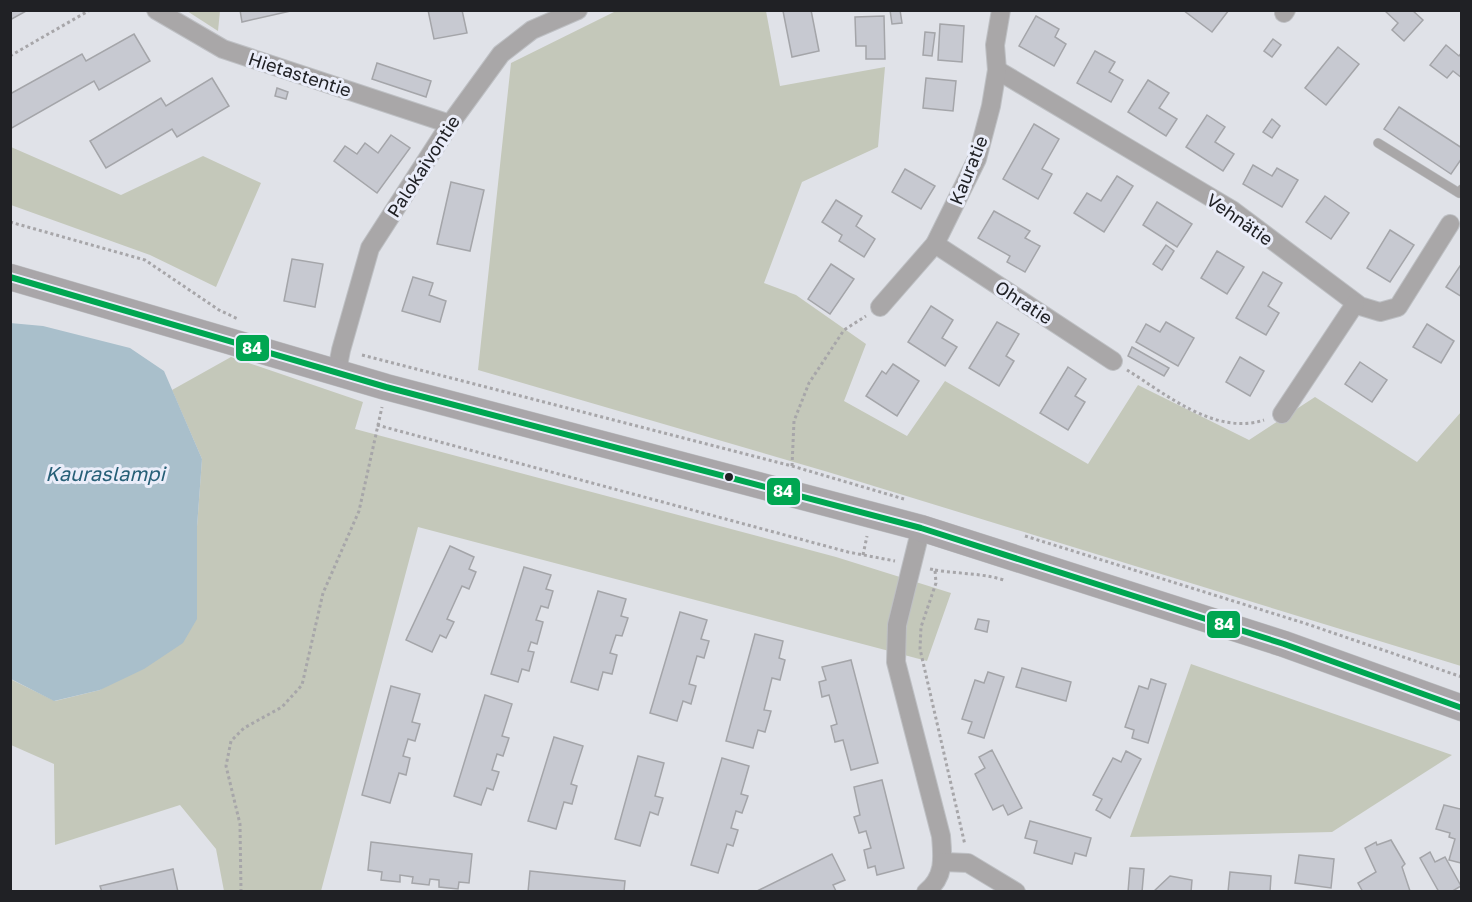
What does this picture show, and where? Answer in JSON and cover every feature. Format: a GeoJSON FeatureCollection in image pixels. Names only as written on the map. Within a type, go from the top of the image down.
{"type":"FeatureCollection","features":[{"type":"Feature","properties":{"kind":"main road"},"geometry":{"type":"LineString","coordinates":[[10,277],[386,387],[921,528],[1284,644],[1461,708]]}},
{"type":"Feature","properties":{"kind":"street","name":"Hietastentie"},"geometry":{"type":"LineString","coordinates":[[156,10],[223,49],[450,124]]}},
{"type":"Feature","properties":{"kind":"street","name":"Palokaivontie"},"geometry":{"type":"LineString","coordinates":[[337,371],[369,248],[450,124],[501,54],[532,30],[578,10]]}},
{"type":"Feature","properties":{"kind":"street","name":"Kauratie"},"geometry":{"type":"LineString","coordinates":[[880,308],[935,244],[977,159],[991,106],[996,70],[995,45],[1002,10]]}},
{"type":"Feature","properties":{"kind":"street","name":"Vehnätie"},"geometry":{"type":"LineString","coordinates":[[996,70],[1232,210],[1355,304],[1380,312],[1398,308],[1450,224]]}},
{"type":"Feature","properties":{"kind":"street","name":"Ohratie"},"geometry":{"type":"LineString","coordinates":[[935,244],[1113,361]]}},
{"type":"Feature","properties":{"kind":"street"},"geometry":{"type":"LineString","coordinates":[[1282,414],[1355,304]]}},
{"type":"Feature","properties":{"kind":"street"},"geometry":{"type":"LineString","coordinates":[[921,528],[897,625],[896,662],[941,836],[944,862],[936,884],[926,891]]}},
{"type":"Feature","properties":{"kind":"street"},"geometry":{"type":"LineString","coordinates":[[944,862],[968,863],[1016,891]]}},
{"type":"Feature","properties":{"kind":"lane"},"geometry":{"type":"LineString","coordinates":[[1378,143],[1459,193],[1461,189]]}},
{"type":"Feature","properties":{"kind":"path"},"geometry":{"type":"LineString","coordinates":[[10,56],[90,10]]}},
{"type":"Feature","properties":{"kind":"path"},"geometry":{"type":"LineString","coordinates":[[10,222],[145,260],[219,310],[240,320]]}},
{"type":"Feature","properties":{"kind":"path"},"geometry":{"type":"LineString","coordinates":[[792,466],[794,421],[809,383],[844,330],[880,308]]}},
{"type":"Feature","properties":{"kind":"path"},"geometry":{"type":"LineString","coordinates":[[1113,361],[1194,413],[1249,425],[1282,414]]}},
{"type":"Feature","properties":{"kind":"path"},"geometry":{"type":"LineString","coordinates":[[241,891],[240,824],[226,766],[231,741],[244,728],[282,707],[302,685],[323,593],[359,511],[377,424],[848,552],[963,575],[981,573]]}},
{"type":"Feature","properties":{"kind":"path"},"geometry":{"type":"LineString","coordinates":[[935,570],[936,583],[921,627],[920,649],[959,813],[968,863]]}},
{"type":"Feature","properties":{"kind":"shaded area"},"geometry":{"type":"Polygon","coordinates":[[[187,11],[220,11],[218,31],[187,11]]]}},
{"type":"Feature","properties":{"kind":"shaded area"},"geometry":{"type":"Polygon","coordinates":[[[616,11],[766,11],[780,86],[885,67],[878,147],[802,182],[764,283],[796,295],[866,344],[844,401],[907,436],[945,381],[1088,464],[1138,385],[1249,440],[1315,397],[1417,462],[1461,412],[1461,666],[828,472],[478,370],[511,63],[616,11]]]}},
{"type":"Feature","properties":{"kind":"shaded area"},"geometry":{"type":"Polygon","coordinates":[[[11,147],[121,195],[203,156],[261,183],[216,287],[150,255],[11,205],[11,147]]]}},
{"type":"Feature","properties":{"kind":"shaded area"},"geometry":{"type":"Polygon","coordinates":[[[231,357],[363,402],[355,429],[836,557],[951,593],[927,661],[418,527],[321,891],[224,891],[216,849],[180,805],[55,845],[54,764],[11,745],[10,679],[55,701],[100,690],[197,618],[197,527],[202,459],[172,390],[231,357]]]}},
{"type":"Feature","properties":{"kind":"shaded area"},"geometry":{"type":"Polygon","coordinates":[[[1191,664],[1452,755],[1332,832],[1130,837],[1191,664]]]}},
{"type":"Feature","properties":{"kind":"water","name":"Kauraslampi"},"geometry":{"type":"Polygon","coordinates":[[[10,323],[43,326],[130,348],[164,371],[202,459],[197,527],[197,619],[183,643],[144,669],[100,690],[54,701],[11,679],[10,323]]]}},
{"type":"Feature","properties":{"kind":"building"},"geometry":{"type":"Polygon","coordinates":[[[10,10],[28,10],[10,20],[10,10]]]}},
{"type":"Feature","properties":{"kind":"building"},"geometry":{"type":"Polygon","coordinates":[[[240,10],[295,10],[242,22],[240,10]]]}},
{"type":"Feature","properties":{"kind":"building"},"geometry":{"type":"Polygon","coordinates":[[[428,10],[462,10],[467,33],[434,39],[428,10]]]}},
{"type":"Feature","properties":{"kind":"building"},"geometry":{"type":"Polygon","coordinates":[[[811,10],[819,51],[792,57],[783,11],[811,10]]]}},
{"type":"Feature","properties":{"kind":"building"},"geometry":{"type":"Polygon","coordinates":[[[890,10],[900,10],[902,23],[892,24],[890,10]]]}},
{"type":"Feature","properties":{"kind":"building"},"geometry":{"type":"Polygon","coordinates":[[[1183,10],[1229,10],[1212,32],[1183,10]]]}},
{"type":"Feature","properties":{"kind":"building"},"geometry":{"type":"Polygon","coordinates":[[[1384,10],[1412,10],[1423,20],[1404,41],[1392,30],[1398,23],[1384,10]]]}},
{"type":"Feature","properties":{"kind":"building"},"geometry":{"type":"Polygon","coordinates":[[[884,16],[885,59],[866,59],[866,46],[856,46],[855,17],[884,16]]]}},
{"type":"Feature","properties":{"kind":"building"},"geometry":{"type":"Polygon","coordinates":[[[1036,16],[1059,29],[1055,37],[1066,44],[1054,66],[1019,46],[1036,16]]]}},
{"type":"Feature","properties":{"kind":"building"},"geometry":{"type":"Polygon","coordinates":[[[940,24],[964,26],[962,62],[938,60],[940,24]]]}},
{"type":"Feature","properties":{"kind":"building"},"geometry":{"type":"Polygon","coordinates":[[[925,32],[935,33],[932,56],[923,55],[925,32]]]}},
{"type":"Feature","properties":{"kind":"building"},"geometry":{"type":"Polygon","coordinates":[[[134,34],[150,61],[99,90],[94,81],[10,129],[10,94],[82,54],[86,61],[134,34]]]}},
{"type":"Feature","properties":{"kind":"building"},"geometry":{"type":"Polygon","coordinates":[[[1273,39],[1281,45],[1272,57],[1264,51],[1273,39]]]}},
{"type":"Feature","properties":{"kind":"building"},"geometry":{"type":"Polygon","coordinates":[[[1446,45],[1459,56],[1462,52],[1462,78],[1453,71],[1447,78],[1430,65],[1446,45]]]}},
{"type":"Feature","properties":{"kind":"building"},"geometry":{"type":"Polygon","coordinates":[[[1338,47],[1359,64],[1326,105],[1305,88],[1338,47]]]}},
{"type":"Feature","properties":{"kind":"building"},"geometry":{"type":"Polygon","coordinates":[[[1095,51],[1115,62],[1109,72],[1123,80],[1111,102],[1077,83],[1095,51]]]}},
{"type":"Feature","properties":{"kind":"building"},"geometry":{"type":"Polygon","coordinates":[[[377,63],[431,81],[426,97],[372,79],[377,63]]]}},
{"type":"Feature","properties":{"kind":"building"},"geometry":{"type":"Polygon","coordinates":[[[212,78],[229,106],[177,137],[172,129],[106,168],[90,141],[161,98],[166,106],[212,78]]]}},
{"type":"Feature","properties":{"kind":"building"},"geometry":{"type":"Polygon","coordinates":[[[926,78],[956,81],[953,111],[923,108],[926,78]]]}},
{"type":"Feature","properties":{"kind":"building"},"geometry":{"type":"Polygon","coordinates":[[[1148,80],[1169,93],[1159,108],[1177,119],[1166,136],[1128,112],[1148,80]]]}},
{"type":"Feature","properties":{"kind":"building"},"geometry":{"type":"Polygon","coordinates":[[[277,88],[288,92],[286,99],[275,96],[277,88]]]}},
{"type":"Feature","properties":{"kind":"building"},"geometry":{"type":"Polygon","coordinates":[[[1399,107],[1462,148],[1462,158],[1451,174],[1384,129],[1399,107]]]}},
{"type":"Feature","properties":{"kind":"building"},"geometry":{"type":"Polygon","coordinates":[[[1207,115],[1225,127],[1215,142],[1234,154],[1223,171],[1186,147],[1207,115]]]}},
{"type":"Feature","properties":{"kind":"building"},"geometry":{"type":"Polygon","coordinates":[[[1272,119],[1280,126],[1272,138],[1263,132],[1272,119]]]}},
{"type":"Feature","properties":{"kind":"building"},"geometry":{"type":"Polygon","coordinates":[[[1034,124],[1059,139],[1042,169],[1052,174],[1038,199],[1003,179],[1034,124]]]}},
{"type":"Feature","properties":{"kind":"building"},"geometry":{"type":"Polygon","coordinates":[[[391,135],[410,148],[377,193],[334,161],[345,146],[357,154],[365,143],[378,153],[391,135]]]}},
{"type":"Feature","properties":{"kind":"building"},"geometry":{"type":"Polygon","coordinates":[[[1253,165],[1272,176],[1277,168],[1298,180],[1282,207],[1243,184],[1253,165]]]}},
{"type":"Feature","properties":{"kind":"building"},"geometry":{"type":"Polygon","coordinates":[[[905,169],[935,186],[921,209],[892,192],[905,169]]]}},
{"type":"Feature","properties":{"kind":"building"},"geometry":{"type":"Polygon","coordinates":[[[1117,176],[1133,186],[1104,232],[1074,213],[1087,193],[1101,201],[1117,176]]]}},
{"type":"Feature","properties":{"kind":"building"},"geometry":{"type":"Polygon","coordinates":[[[451,182],[484,190],[470,251],[437,244],[451,182]]]}},
{"type":"Feature","properties":{"kind":"building"},"geometry":{"type":"Polygon","coordinates":[[[1325,196],[1349,213],[1331,239],[1306,222],[1325,196]]]}},
{"type":"Feature","properties":{"kind":"building"},"geometry":{"type":"Polygon","coordinates":[[[836,200],[862,216],[856,226],[875,239],[864,257],[839,241],[842,235],[822,222],[836,200]]]}},
{"type":"Feature","properties":{"kind":"building"},"geometry":{"type":"Polygon","coordinates":[[[1157,202],[1192,224],[1177,247],[1143,225],[1157,202]]]}},
{"type":"Feature","properties":{"kind":"building"},"geometry":{"type":"Polygon","coordinates":[[[994,211],[1030,231],[1025,238],[1040,246],[1025,272],[1007,262],[1010,256],[978,238],[994,211]]]}},
{"type":"Feature","properties":{"kind":"building"},"geometry":{"type":"Polygon","coordinates":[[[1390,230],[1414,245],[1390,282],[1367,268],[1390,230]]]}},
{"type":"Feature","properties":{"kind":"building"},"geometry":{"type":"Polygon","coordinates":[[[1166,245],[1174,251],[1162,270],[1153,264],[1166,245]]]}},
{"type":"Feature","properties":{"kind":"building"},"geometry":{"type":"Polygon","coordinates":[[[1217,251],[1244,267],[1227,294],[1201,278],[1217,251]]]}},
{"type":"Feature","properties":{"kind":"building"},"geometry":{"type":"Polygon","coordinates":[[[292,259],[323,264],[315,307],[284,301],[292,259]]]}},
{"type":"Feature","properties":{"kind":"building"},"geometry":{"type":"Polygon","coordinates":[[[1462,263],[1462,297],[1446,287],[1462,263]]]}},
{"type":"Feature","properties":{"kind":"building"},"geometry":{"type":"Polygon","coordinates":[[[831,264],[854,279],[830,314],[808,299],[831,264]]]}},
{"type":"Feature","properties":{"kind":"building"},"geometry":{"type":"Polygon","coordinates":[[[1263,272],[1282,283],[1268,306],[1279,313],[1266,335],[1236,318],[1263,272]]]}},
{"type":"Feature","properties":{"kind":"building"},"geometry":{"type":"Polygon","coordinates":[[[413,277],[433,283],[429,295],[446,301],[440,322],[402,311],[413,277]]]}},
{"type":"Feature","properties":{"kind":"building"},"geometry":{"type":"Polygon","coordinates":[[[931,306],[953,320],[942,338],[957,347],[945,366],[908,342],[931,306]]]}},
{"type":"Feature","properties":{"kind":"building"},"geometry":{"type":"Polygon","coordinates":[[[997,322],[1019,334],[1006,356],[1014,361],[999,386],[969,368],[997,322]]]}},
{"type":"Feature","properties":{"kind":"building"},"geometry":{"type":"Polygon","coordinates":[[[1166,322],[1194,338],[1178,366],[1136,342],[1146,324],[1160,332],[1166,322]]]}},
{"type":"Feature","properties":{"kind":"building"},"geometry":{"type":"Polygon","coordinates":[[[1427,324],[1454,341],[1441,363],[1413,347],[1427,324]]]}},
{"type":"Feature","properties":{"kind":"building"},"geometry":{"type":"Polygon","coordinates":[[[1132,347],[1169,368],[1164,376],[1128,356],[1132,347]]]}},
{"type":"Feature","properties":{"kind":"building"},"geometry":{"type":"Polygon","coordinates":[[[1240,357],[1264,371],[1250,396],[1226,382],[1240,357]]]}},
{"type":"Feature","properties":{"kind":"building"},"geometry":{"type":"Polygon","coordinates":[[[1360,362],[1387,380],[1372,402],[1345,384],[1360,362]]]}},
{"type":"Feature","properties":{"kind":"building"},"geometry":{"type":"Polygon","coordinates":[[[893,364],[919,381],[897,416],[866,396],[882,371],[886,374],[893,364]]]}},
{"type":"Feature","properties":{"kind":"building"},"geometry":{"type":"Polygon","coordinates":[[[1068,367],[1086,379],[1075,396],[1085,402],[1068,430],[1040,413],[1068,367]]]}},
{"type":"Feature","properties":{"kind":"building"},"geometry":{"type":"Polygon","coordinates":[[[450,546],[474,557],[469,569],[476,572],[469,589],[462,586],[447,619],[454,622],[446,638],[440,635],[432,652],[406,640],[450,546]]]}},
{"type":"Feature","properties":{"kind":"building"},"geometry":{"type":"Polygon","coordinates":[[[524,567],[551,575],[546,589],[553,591],[548,608],[541,606],[536,620],[543,622],[537,644],[531,642],[528,651],[534,652],[529,671],[522,669],[518,682],[491,674],[524,567]]]}},
{"type":"Feature","properties":{"kind":"building"},"geometry":{"type":"Polygon","coordinates":[[[598,591],[626,599],[621,616],[628,618],[622,636],[616,635],[610,653],[617,655],[612,674],[603,672],[598,690],[571,682],[598,591]]]}},
{"type":"Feature","properties":{"kind":"building"},"geometry":{"type":"Polygon","coordinates":[[[680,612],[707,620],[701,639],[709,641],[704,658],[697,656],[689,684],[696,686],[691,704],[683,701],[677,721],[650,713],[680,612]]]}},
{"type":"Feature","properties":{"kind":"building"},"geometry":{"type":"Polygon","coordinates":[[[978,619],[989,621],[987,632],[975,629],[978,619]]]}},
{"type":"Feature","properties":{"kind":"building"},"geometry":{"type":"Polygon","coordinates":[[[755,634],[783,641],[779,658],[785,660],[780,680],[772,678],[764,710],[771,711],[765,732],[758,730],[753,748],[726,741],[755,634]]]}},
{"type":"Feature","properties":{"kind":"building"},"geometry":{"type":"Polygon","coordinates":[[[851,660],[878,763],[851,770],[843,740],[835,742],[831,726],[837,724],[829,695],[822,697],[819,682],[826,680],[822,667],[851,660]]]}},
{"type":"Feature","properties":{"kind":"building"},"geometry":{"type":"Polygon","coordinates":[[[1022,668],[1071,682],[1066,701],[1016,687],[1022,668]]]}},
{"type":"Feature","properties":{"kind":"building"},"geometry":{"type":"Polygon","coordinates":[[[988,672],[1004,677],[984,738],[968,733],[972,722],[962,719],[975,680],[984,683],[988,672]]]}},
{"type":"Feature","properties":{"kind":"building"},"geometry":{"type":"Polygon","coordinates":[[[1151,679],[1166,684],[1148,743],[1132,738],[1134,730],[1125,727],[1139,686],[1148,689],[1151,679]]]}},
{"type":"Feature","properties":{"kind":"building"},"geometry":{"type":"Polygon","coordinates":[[[391,686],[420,694],[412,722],[420,724],[415,741],[408,739],[403,756],[410,758],[406,775],[399,773],[390,803],[362,795],[391,686]]]}},
{"type":"Feature","properties":{"kind":"building"},"geometry":{"type":"Polygon","coordinates":[[[485,695],[512,704],[502,736],[509,738],[503,756],[497,754],[492,770],[499,772],[493,790],[487,788],[481,805],[454,796],[485,695]]]}},
{"type":"Feature","properties":{"kind":"building"},"geometry":{"type":"Polygon","coordinates":[[[554,737],[583,746],[571,784],[577,786],[572,804],[564,802],[556,829],[528,821],[554,737]]]}},
{"type":"Feature","properties":{"kind":"building"},"geometry":{"type":"Polygon","coordinates":[[[992,750],[1022,808],[1008,815],[1003,805],[993,810],[975,774],[985,768],[979,757],[992,750]]]}},
{"type":"Feature","properties":{"kind":"building"},"geometry":{"type":"Polygon","coordinates":[[[1126,751],[1141,759],[1110,818],[1096,810],[1102,799],[1093,795],[1113,758],[1121,762],[1126,751]]]}},
{"type":"Feature","properties":{"kind":"building"},"geometry":{"type":"Polygon","coordinates":[[[638,756],[664,763],[655,796],[663,798],[658,815],[650,812],[640,846],[615,839],[638,756]]]}},
{"type":"Feature","properties":{"kind":"building"},"geometry":{"type":"Polygon","coordinates":[[[722,758],[749,766],[741,794],[748,796],[742,813],[736,811],[731,828],[738,830],[733,846],[727,844],[718,873],[691,865],[722,758]]]}},
{"type":"Feature","properties":{"kind":"building"},"geometry":{"type":"Polygon","coordinates":[[[882,780],[904,868],[877,875],[875,866],[868,868],[864,850],[871,848],[866,831],[859,833],[854,817],[860,815],[854,787],[882,780]]]}},
{"type":"Feature","properties":{"kind":"building"},"geometry":{"type":"Polygon","coordinates":[[[1444,805],[1460,809],[1462,807],[1461,863],[1449,860],[1455,839],[1449,837],[1450,833],[1436,829],[1444,805]]]}},
{"type":"Feature","properties":{"kind":"building"},"geometry":{"type":"Polygon","coordinates":[[[1030,821],[1091,838],[1086,856],[1075,853],[1072,864],[1034,853],[1037,841],[1025,838],[1030,821]]]}},
{"type":"Feature","properties":{"kind":"building"},"geometry":{"type":"Polygon","coordinates":[[[1391,840],[1405,864],[1402,867],[1410,891],[1363,892],[1358,883],[1376,872],[1365,848],[1376,842],[1377,845],[1391,840]]]}},
{"type":"Feature","properties":{"kind":"building"},"geometry":{"type":"Polygon","coordinates":[[[371,842],[472,854],[469,883],[459,882],[458,889],[439,887],[439,880],[430,879],[429,885],[412,883],[413,877],[400,875],[400,882],[381,880],[382,872],[368,870],[371,842]]]}},
{"type":"Feature","properties":{"kind":"building"},"geometry":{"type":"Polygon","coordinates":[[[1430,852],[1435,862],[1445,857],[1461,886],[1451,892],[1439,892],[1420,858],[1430,852]]]}},
{"type":"Feature","properties":{"kind":"building"},"geometry":{"type":"Polygon","coordinates":[[[832,854],[845,880],[833,885],[836,891],[755,892],[832,854]]]}},
{"type":"Feature","properties":{"kind":"building"},"geometry":{"type":"Polygon","coordinates":[[[1299,855],[1334,859],[1331,888],[1295,883],[1299,855]]]}},
{"type":"Feature","properties":{"kind":"building"},"geometry":{"type":"Polygon","coordinates":[[[1130,868],[1144,869],[1142,892],[1128,892],[1130,868]]]}},
{"type":"Feature","properties":{"kind":"building"},"geometry":{"type":"Polygon","coordinates":[[[173,869],[178,892],[102,892],[100,886],[173,869]]]}},
{"type":"Feature","properties":{"kind":"building"},"geometry":{"type":"Polygon","coordinates":[[[530,871],[625,881],[624,892],[528,892],[530,871]]]}},
{"type":"Feature","properties":{"kind":"building"},"geometry":{"type":"Polygon","coordinates":[[[1230,872],[1271,876],[1270,892],[1228,892],[1230,872]]]}},
{"type":"Feature","properties":{"kind":"building"},"geometry":{"type":"Polygon","coordinates":[[[1170,876],[1192,880],[1191,892],[1153,892],[1170,876]]]}},
{"type":"Feature","properties":{"kind":"transit line","name":"84"},"geometry":{"type":"LineString","coordinates":[[10,277],[386,387],[921,528],[1284,644],[1462,708]]}}]}
